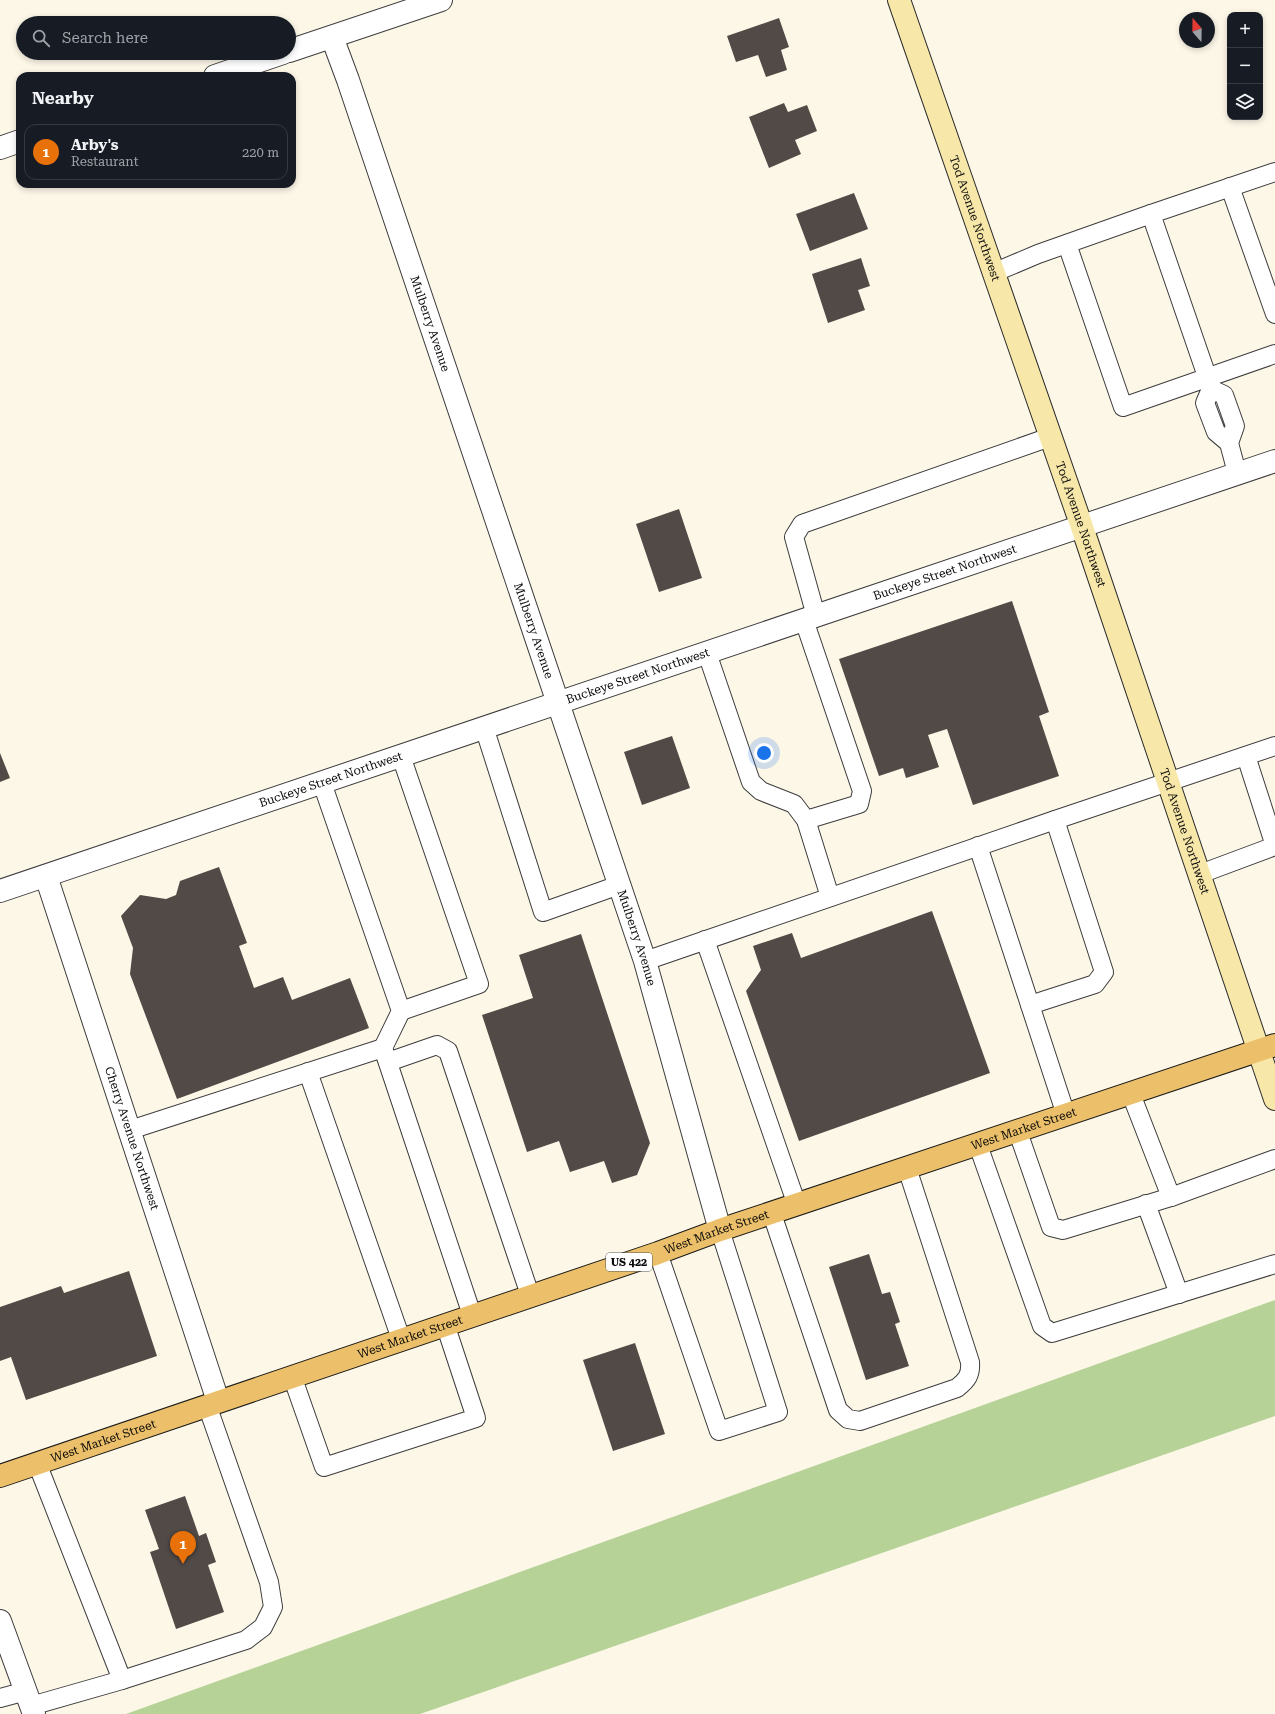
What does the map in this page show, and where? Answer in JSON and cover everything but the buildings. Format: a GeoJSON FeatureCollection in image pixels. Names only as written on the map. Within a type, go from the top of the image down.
{"type":"FeatureCollection","features":[{"type":"Feature","properties":{"kind":"main road","name":"Tod Avenue Northwest"},"geometry":{"type":"LineString","coordinates":[[899,0],[1082,527],[1200,874],[1267,1048],[1275,1100]]}},
{"type":"Feature","properties":{"kind":"main road","name":"West Market Street"},"geometry":{"type":"LineString","coordinates":[[0,1476],[658,1253],[720,1230],[797,1206],[1267,1048]]}},
{"type":"Feature","properties":{"kind":"street"},"geometry":{"type":"LineString","coordinates":[[296,49],[441,0]]}},
{"type":"Feature","properties":{"kind":"street","name":"Mulberry Avenue"},"geometry":{"type":"LineString","coordinates":[[332,37],[559,702],[644,961],[720,1230]]}},
{"type":"Feature","properties":{"kind":"street"},"geometry":{"type":"LineString","coordinates":[[227,72],[262,60]]}},
{"type":"Feature","properties":{"kind":"street"},"geometry":{"type":"LineString","coordinates":[[0,148],[16,142]]}},
{"type":"Feature","properties":{"kind":"street","name":"Buckeye Street Northwest"},"geometry":{"type":"LineString","coordinates":[[0,891],[1275,461]]}},
{"type":"Feature","properties":{"kind":"street","name":"Cherry Avenue Northwest"},"geometry":{"type":"LineString","coordinates":[[46,876],[130,1130],[212,1403]]}},
{"type":"Feature","properties":{"kind":"street"},"geometry":{"type":"LineString","coordinates":[[0,1621],[31,1704]]}},
{"type":"Feature","properties":{"kind":"lane"},"geometry":{"type":"LineString","coordinates":[[993,273],[1067,244],[1275,172]]}},
{"type":"Feature","properties":{"kind":"lane"},"geometry":{"type":"LineString","coordinates":[[1230,187],[1275,314]]}},
{"type":"Feature","properties":{"kind":"lane"},"geometry":{"type":"LineString","coordinates":[[1151,214],[1209,383],[1224,395],[1235,426],[1229,443],[1237,473]]}},
{"type":"Feature","properties":{"kind":"lane"},"geometry":{"type":"LineString","coordinates":[[1067,244],[1123,407],[1209,383],[1275,354]]}},
{"type":"Feature","properties":{"kind":"lane"},"geometry":{"type":"LineString","coordinates":[[806,820],[859,804],[862,791],[810,618],[794,536],[802,524],[1050,437]]}},
{"type":"Feature","properties":{"kind":"lane"},"geometry":{"type":"LineString","coordinates":[[707,653],[751,782],[761,791],[794,804],[806,820],[830,897]]}},
{"type":"Feature","properties":{"kind":"lane"},"geometry":{"type":"LineString","coordinates":[[484,728],[543,912],[619,885]]}},
{"type":"Feature","properties":{"kind":"lane"},"geometry":{"type":"LineString","coordinates":[[644,961],[1275,746]]}},
{"type":"Feature","properties":{"kind":"lane"},"geometry":{"type":"LineString","coordinates":[[401,756],[479,984],[401,1011]]}},
{"type":"Feature","properties":{"kind":"lane"},"geometry":{"type":"LineString","coordinates":[[1200,874],[1275,846],[1246,756]]}},
{"type":"Feature","properties":{"kind":"lane"},"geometry":{"type":"LineString","coordinates":[[322,783],[401,1011],[385,1055],[472,1315]]}},
{"type":"Feature","properties":{"kind":"lane"},"geometry":{"type":"LineString","coordinates":[[1030,1005],[1096,984],[1104,972],[1055,820]]}},
{"type":"Feature","properties":{"kind":"lane"},"geometry":{"type":"LineString","coordinates":[[978,846],[1066,1115]]}},
{"type":"Feature","properties":{"kind":"lane"},"geometry":{"type":"LineString","coordinates":[[705,940],[797,1206]]}},
{"type":"Feature","properties":{"kind":"lane"},"geometry":{"type":"LineString","coordinates":[[130,1130],[308,1072],[437,1045],[448,1051],[530,1296]]}},
{"type":"Feature","properties":{"kind":"lane"},"geometry":{"type":"LineString","coordinates":[[308,1072],[401,1339]]}},
{"type":"Feature","properties":{"kind":"lane"},"geometry":{"type":"LineString","coordinates":[[1131,1094],[1171,1197]]}},
{"type":"Feature","properties":{"kind":"lane"},"geometry":{"type":"LineString","coordinates":[[1018,1132],[1051,1227],[1063,1230],[1171,1197],[1275,1159]]}},
{"type":"Feature","properties":{"kind":"lane"},"geometry":{"type":"LineString","coordinates":[[978,1145],[1042,1326],[1052,1334],[1275,1264]]}},
{"type":"Feature","properties":{"kind":"lane"},"geometry":{"type":"LineString","coordinates":[[772,1214],[838,1410],[848,1419],[860,1421],[957,1388],[967,1380],[971,1371],[970,1362],[907,1168]]}},
{"type":"Feature","properties":{"kind":"lane"},"geometry":{"type":"LineString","coordinates":[[1146,1204],[1179,1294]]}},
{"type":"Feature","properties":{"kind":"lane"},"geometry":{"type":"LineString","coordinates":[[658,1253],[719,1431],[778,1412],[720,1230]]}},
{"type":"Feature","properties":{"kind":"lane"},"geometry":{"type":"LineString","coordinates":[[292,1376],[324,1467],[476,1418],[445,1324]]}},
{"type":"Feature","properties":{"kind":"lane"},"geometry":{"type":"LineString","coordinates":[[0,1698],[31,1704],[122,1680],[246,1640],[263,1627],[272,1607],[269,1582],[212,1403]]}},
{"type":"Feature","properties":{"kind":"lane"},"geometry":{"type":"LineString","coordinates":[[36,1463],[122,1680]]}},
{"type":"Feature","properties":{"kind":"green space"},"geometry":{"type":"Polygon","coordinates":[[[1275,1300],[1275,1416],[420,1714],[126,1714],[1275,1300]]]}},
{"type":"Feature","properties":{"kind":"place","name":"Arby's"},"geometry":{"type":"Point","coordinates":[183,1564]}}]}
